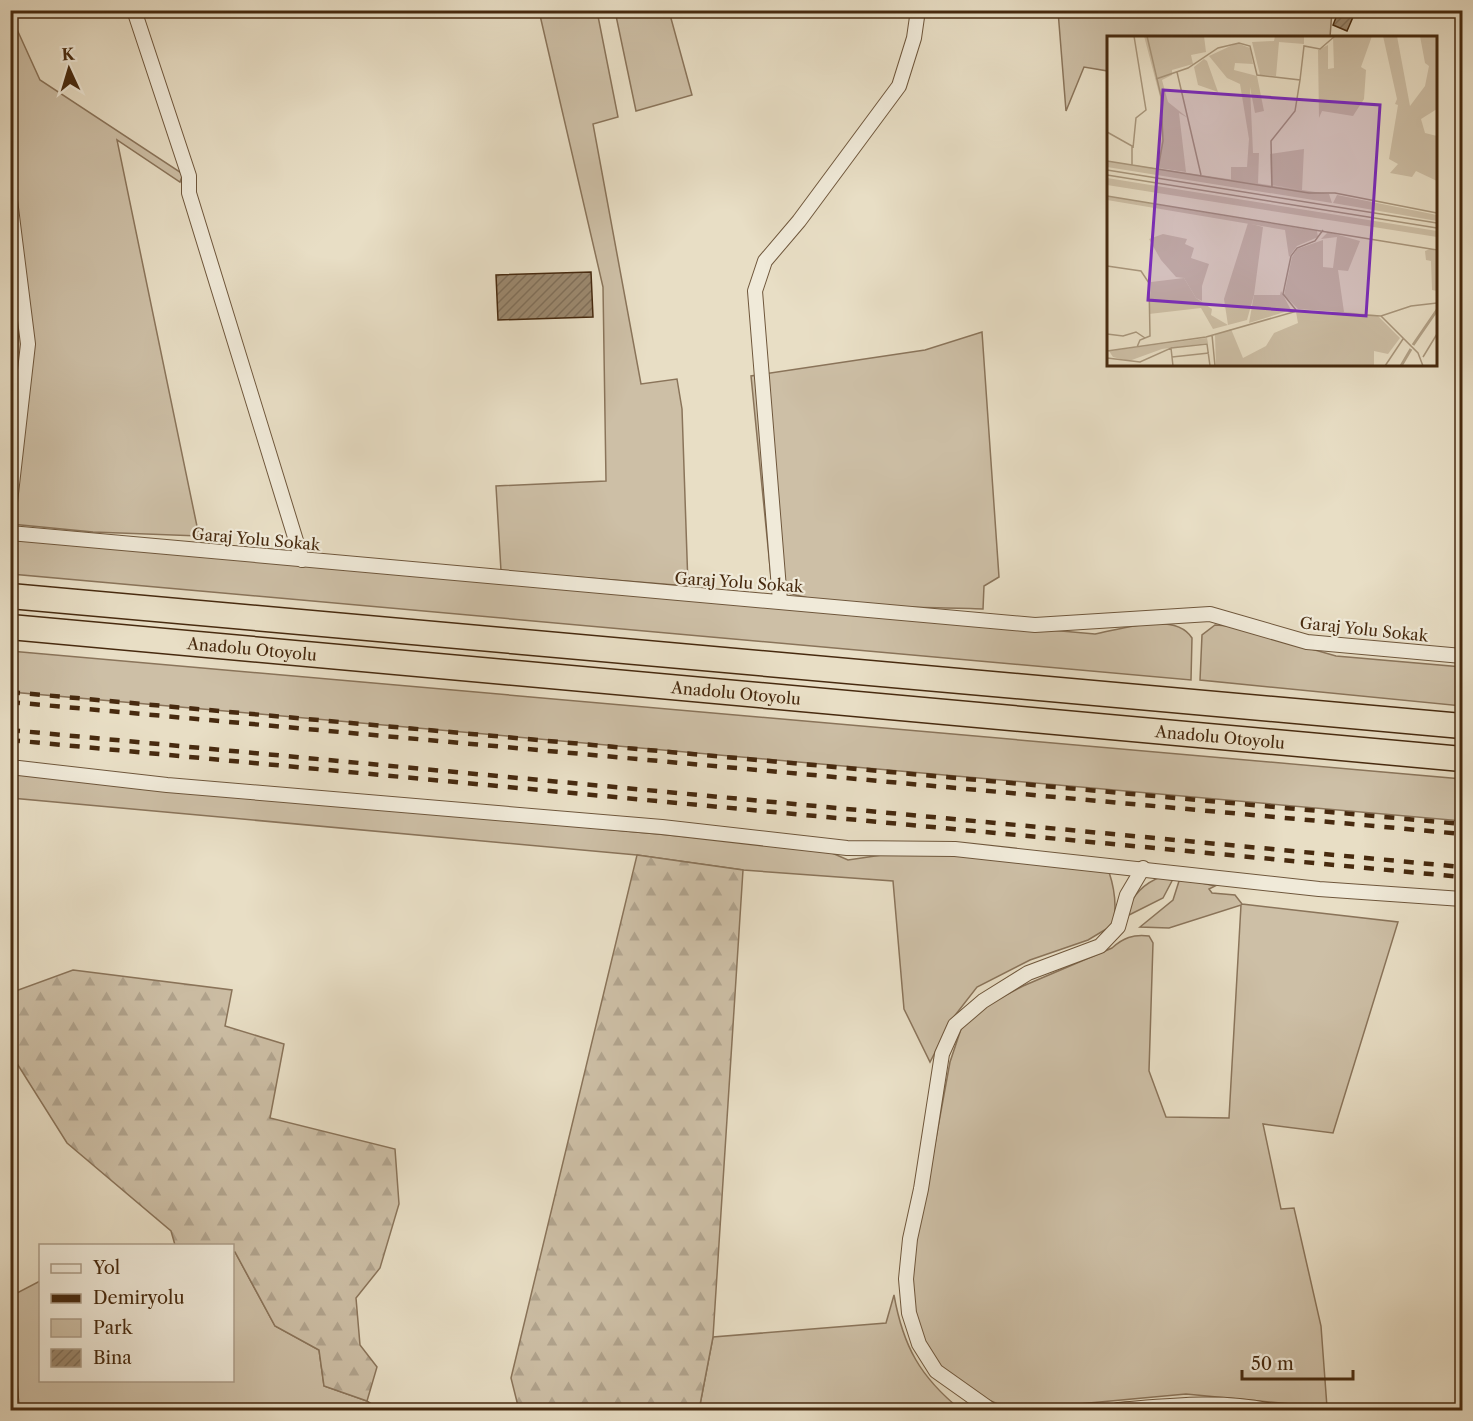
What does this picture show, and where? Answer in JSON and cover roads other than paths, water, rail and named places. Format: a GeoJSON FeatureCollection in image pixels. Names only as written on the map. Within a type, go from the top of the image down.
{"type":"FeatureCollection","features":[{"type":"Feature","properties":{"kind":"highway","name":"Anadolu Otoyolu"},"geometry":{"type":"LineString","coordinates":[[10,596],[1462,726]]}},
{"type":"Feature","properties":{"kind":"highway","name":"Anadolu Otoyolu"},"geometry":{"type":"LineString","coordinates":[[10,627],[1462,759]]}},
{"type":"Feature","properties":{"kind":"street"},"geometry":{"type":"LineString","coordinates":[[134,10],[189,176],[189,193],[302,560]]}},
{"type":"Feature","properties":{"kind":"street"},"geometry":{"type":"LineString","coordinates":[[780,601],[755,291],[759,273],[899,86],[914,38],[918,10]]}},
{"type":"Feature","properties":{"kind":"street"},"geometry":{"type":"LineString","coordinates":[[10,200],[28,344],[10,502]]}},
{"type":"Feature","properties":{"kind":"street","name":"Garaj Yolu Sokak"},"geometry":{"type":"LineString","coordinates":[[10,533],[1035,625],[1210,614],[1307,642],[1462,656]]}},
{"type":"Feature","properties":{"kind":"street"},"geometry":{"type":"LineString","coordinates":[[10,767],[167,784],[662,827],[847,848],[955,849],[1319,889],[1462,899]]}},
{"type":"Feature","properties":{"kind":"street"},"geometry":{"type":"LineString","coordinates":[[991,1410],[936,1371],[919,1344],[909,1313],[906,1279],[910,1239],[921,1189],[942,1054],[955,1025],[983,1001],[1028,974],[1100,946],[1118,927],[1127,895],[1143,868]]}},
{"type":"Feature","properties":{"kind":"street"},"geometry":{"type":"LineString","coordinates":[[10,1385],[12,1410]]}},
{"type":"Feature","properties":{"kind":"street"},"geometry":{"type":"LineString","coordinates":[[1118,1410],[1194,1404],[1242,1405],[1269,1410]]}},
{"type":"Feature","properties":{"kind":"railway"},"geometry":{"type":"LineString","coordinates":[[10,692],[1462,824]]}},
{"type":"Feature","properties":{"kind":"railway"},"geometry":{"type":"LineString","coordinates":[[10,702],[1462,834]]}},
{"type":"Feature","properties":{"kind":"railway"},"geometry":{"type":"LineString","coordinates":[[10,730],[1462,867]]}},
{"type":"Feature","properties":{"kind":"railway"},"geometry":{"type":"LineString","coordinates":[[10,740],[1462,877]]}}]}
